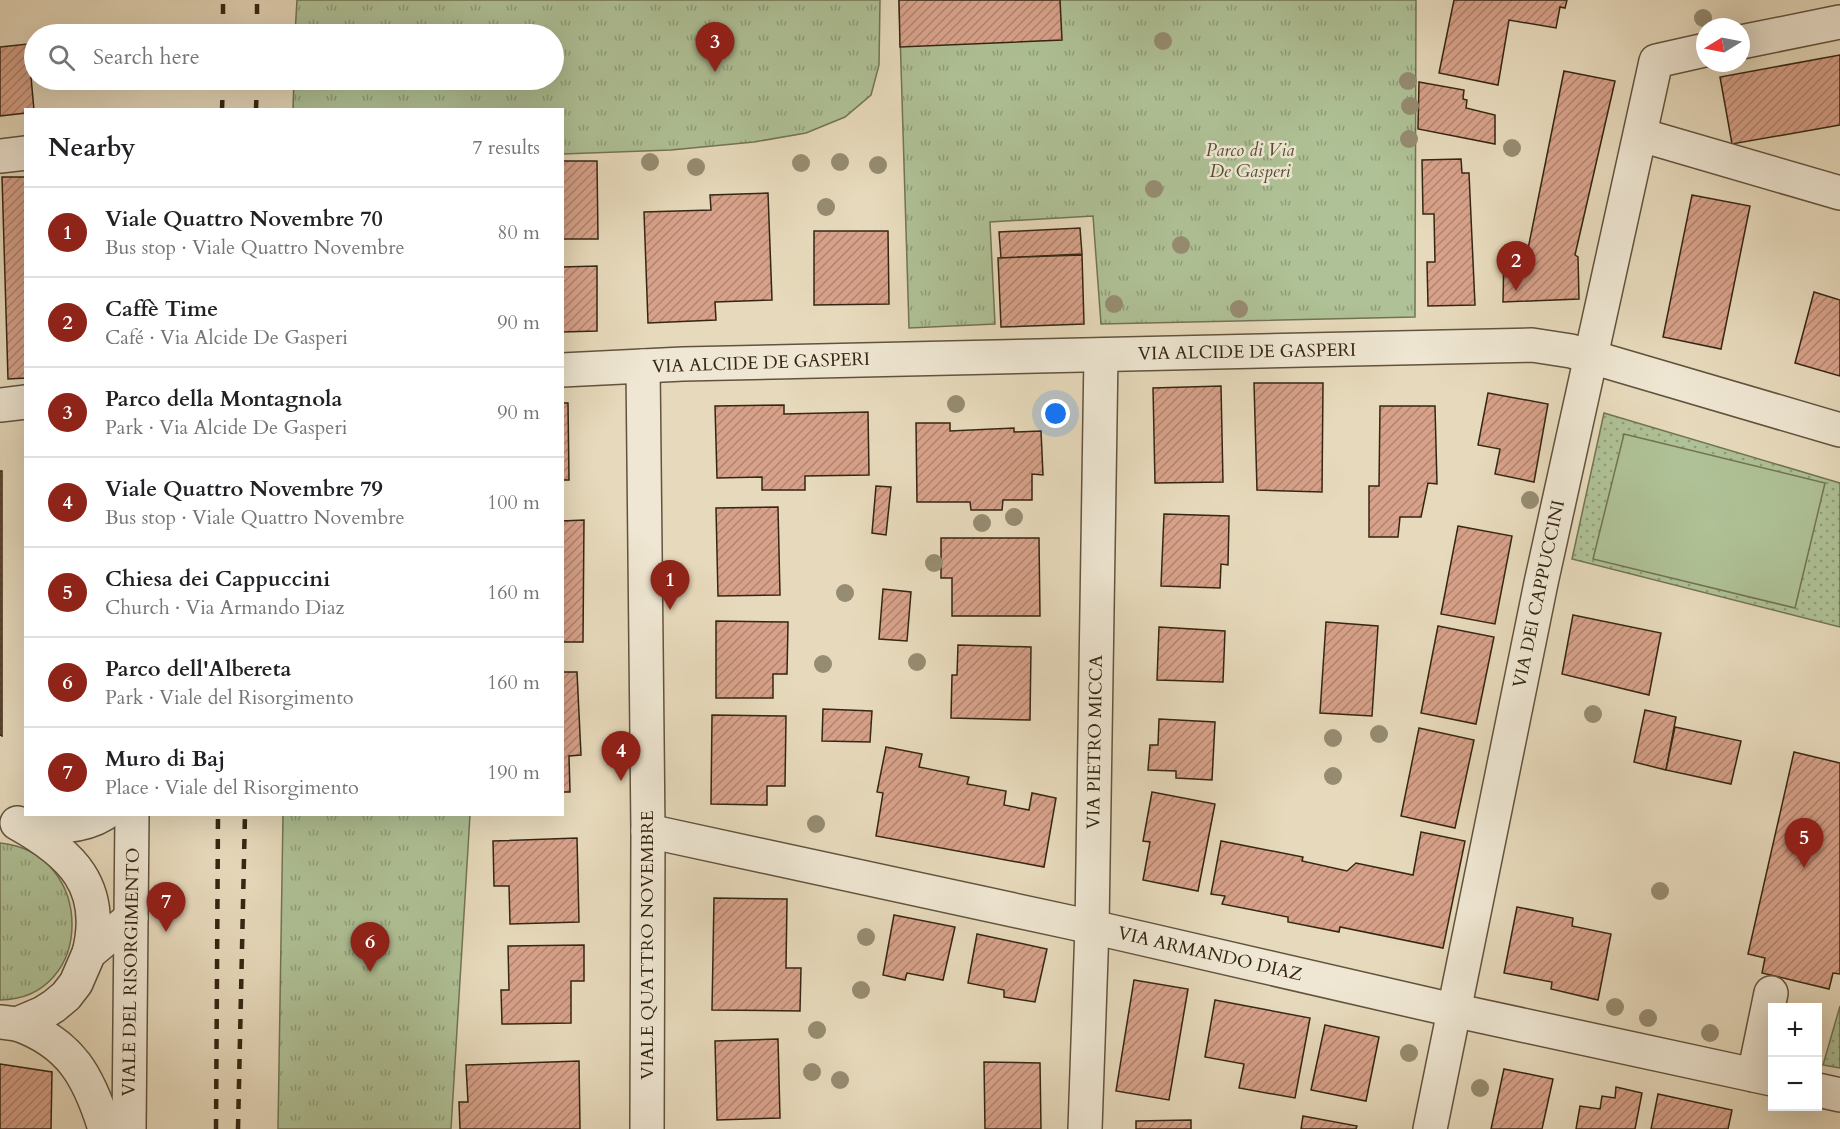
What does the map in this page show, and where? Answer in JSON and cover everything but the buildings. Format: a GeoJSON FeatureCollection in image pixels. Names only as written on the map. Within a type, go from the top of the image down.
{"type":"FeatureCollection","features":[{"type":"Feature","properties":{"kind":"street"},"geometry":{"type":"LineString","coordinates":[[1750,40],[1840,22]]}},
{"type":"Feature","properties":{"kind":"street","name":"VIA DEI CAPPUCCINI"},"geometry":{"type":"LineString","coordinates":[[1430,1129],[1540,583],[1656,61],[1696,52]]}},
{"type":"Feature","properties":{"kind":"street"},"geometry":{"type":"LineString","coordinates":[[1641,135],[1840,193]]}},
{"type":"Feature","properties":{"kind":"street"},"geometry":{"type":"LineString","coordinates":[[0,156],[24,153]]}},
{"type":"Feature","properties":{"kind":"street","name":"VIA ALCIDE DE GASPERI"},"geometry":{"type":"LineString","coordinates":[[564,370],[643,366],[1532,345],[1571,351],[1840,430]]}},
{"type":"Feature","properties":{"kind":"street","name":"VIA PIETRO MICCA"},"geometry":{"type":"LineString","coordinates":[[1085,1129],[1092,927],[1101,355]]}},
{"type":"Feature","properties":{"kind":"street","name":"VIALE QUATTRO NOVEMBRE"},"geometry":{"type":"LineString","coordinates":[[643,366],[648,831],[647,1129]]}},
{"type":"Feature","properties":{"kind":"street"},"geometry":{"type":"LineString","coordinates":[[0,405],[24,402]]}},
{"type":"Feature","properties":{"kind":"street"},"geometry":{"type":"LineString","coordinates":[[9,822],[56,826],[81,824],[99,816]]}},
{"type":"Feature","properties":{"kind":"street","name":"VIALE DEL RISORGIMENTO"},"geometry":{"type":"LineString","coordinates":[[129,1129],[132,816]]}},
{"type":"Feature","properties":{"kind":"street"},"geometry":{"type":"LineString","coordinates":[[9,822],[61,852],[107,902],[131,918],[89,953]]}},
{"type":"Feature","properties":{"kind":"street","name":"VIA ARMANDO DIAZ"},"geometry":{"type":"LineString","coordinates":[[648,831],[1092,927],[1454,1011],[1763,1077]]}},
{"type":"Feature","properties":{"kind":"street"},"geometry":{"type":"LineString","coordinates":[[9,1023],[43,1013],[66,996],[76,983],[93,938],[93,915],[88,891],[81,876]]}},
{"type":"Feature","properties":{"kind":"street"},"geometry":{"type":"LineString","coordinates":[[1763,1077],[1771,993]]}},
{"type":"Feature","properties":{"kind":"street"},"geometry":{"type":"LineString","coordinates":[[9,1023],[54,1041],[69,1055],[88,1082],[105,1129]]}},
{"type":"Feature","properties":{"kind":"street"},"geometry":{"type":"LineString","coordinates":[[1822,1091],[1840,1095]]}},
{"type":"Feature","properties":{"kind":"green space"},"geometry":{"type":"Polygon","coordinates":[[[297,0],[880,0],[879,65],[871,95],[845,117],[806,133],[754,142],[671,150],[564,154],[564,108],[293,108],[294,90],[564,90],[564,24],[296,24],[297,0]]]}},
{"type":"Feature","properties":{"kind":"green space","name":"Parco di Via De Gasperi"},"geometry":{"type":"Polygon","coordinates":[[[899,0],[1416,0],[1415,317],[1101,324],[1093,216],[990,222],[995,324],[909,328],[899,0]]]}},
{"type":"Feature","properties":{"kind":"green space"},"geometry":{"type":"Polygon","coordinates":[[[1604,413],[1840,483],[1840,627],[1572,559],[1604,413]]]}},
{"type":"Feature","properties":{"kind":"green space"},"geometry":{"type":"Polygon","coordinates":[[[1624,434],[1825,483],[1795,608],[1593,559],[1624,434]]]}},
{"type":"Feature","properties":{"kind":"green space"},"geometry":{"type":"Polygon","coordinates":[[[283,816],[470,816],[451,1129],[278,1129],[283,816]]]}},
{"type":"Feature","properties":{"kind":"green space"},"geometry":{"type":"Polygon","coordinates":[[[0,843],[32,852],[54,871],[68,896],[72,924],[68,952],[54,976],[32,993],[0,1000],[0,843]]]}},
{"type":"Feature","properties":{"kind":"green space"},"geometry":{"type":"Polygon","coordinates":[[[1840,1006],[1840,1068],[1823,1065],[1840,1006]]]}},
{"type":"Feature","properties":{"kind":"railway"},"geometry":{"type":"LineString","coordinates":[[223,0],[223,24]]}},
{"type":"Feature","properties":{"kind":"railway"},"geometry":{"type":"LineString","coordinates":[[257,0],[257,24]]}},
{"type":"Feature","properties":{"kind":"railway"},"geometry":{"type":"LineString","coordinates":[[222,108],[223,90]]}},
{"type":"Feature","properties":{"kind":"railway"},"geometry":{"type":"LineString","coordinates":[[256,108],[257,90]]}},
{"type":"Feature","properties":{"kind":"railway"},"geometry":{"type":"LineString","coordinates":[[216,1129],[218,816]]}},
{"type":"Feature","properties":{"kind":"railway"},"geometry":{"type":"LineString","coordinates":[[238,1129],[245,816]]}},
{"type":"Feature","properties":{"kind":"place","name":"Parco della Montagnola"},"geometry":{"type":"Point","coordinates":[715,72]}},
{"type":"Feature","properties":{"kind":"place","name":"Caffè Time"},"geometry":{"type":"Point","coordinates":[1516,291]}},
{"type":"Feature","properties":{"kind":"place","name":"Viale Quattro Novembre 70"},"geometry":{"type":"Point","coordinates":[670,610]}},
{"type":"Feature","properties":{"kind":"place","name":"Viale Quattro Novembre 79"},"geometry":{"type":"Point","coordinates":[621,781]}},
{"type":"Feature","properties":{"kind":"place","name":"Chiesa dei Cappuccini"},"geometry":{"type":"Point","coordinates":[1804,868]}},
{"type":"Feature","properties":{"kind":"place","name":"Muro di Baj"},"geometry":{"type":"Point","coordinates":[166,932]}},
{"type":"Feature","properties":{"kind":"place","name":"Parco dell'Albereta"},"geometry":{"type":"Point","coordinates":[370,972]}}]}
